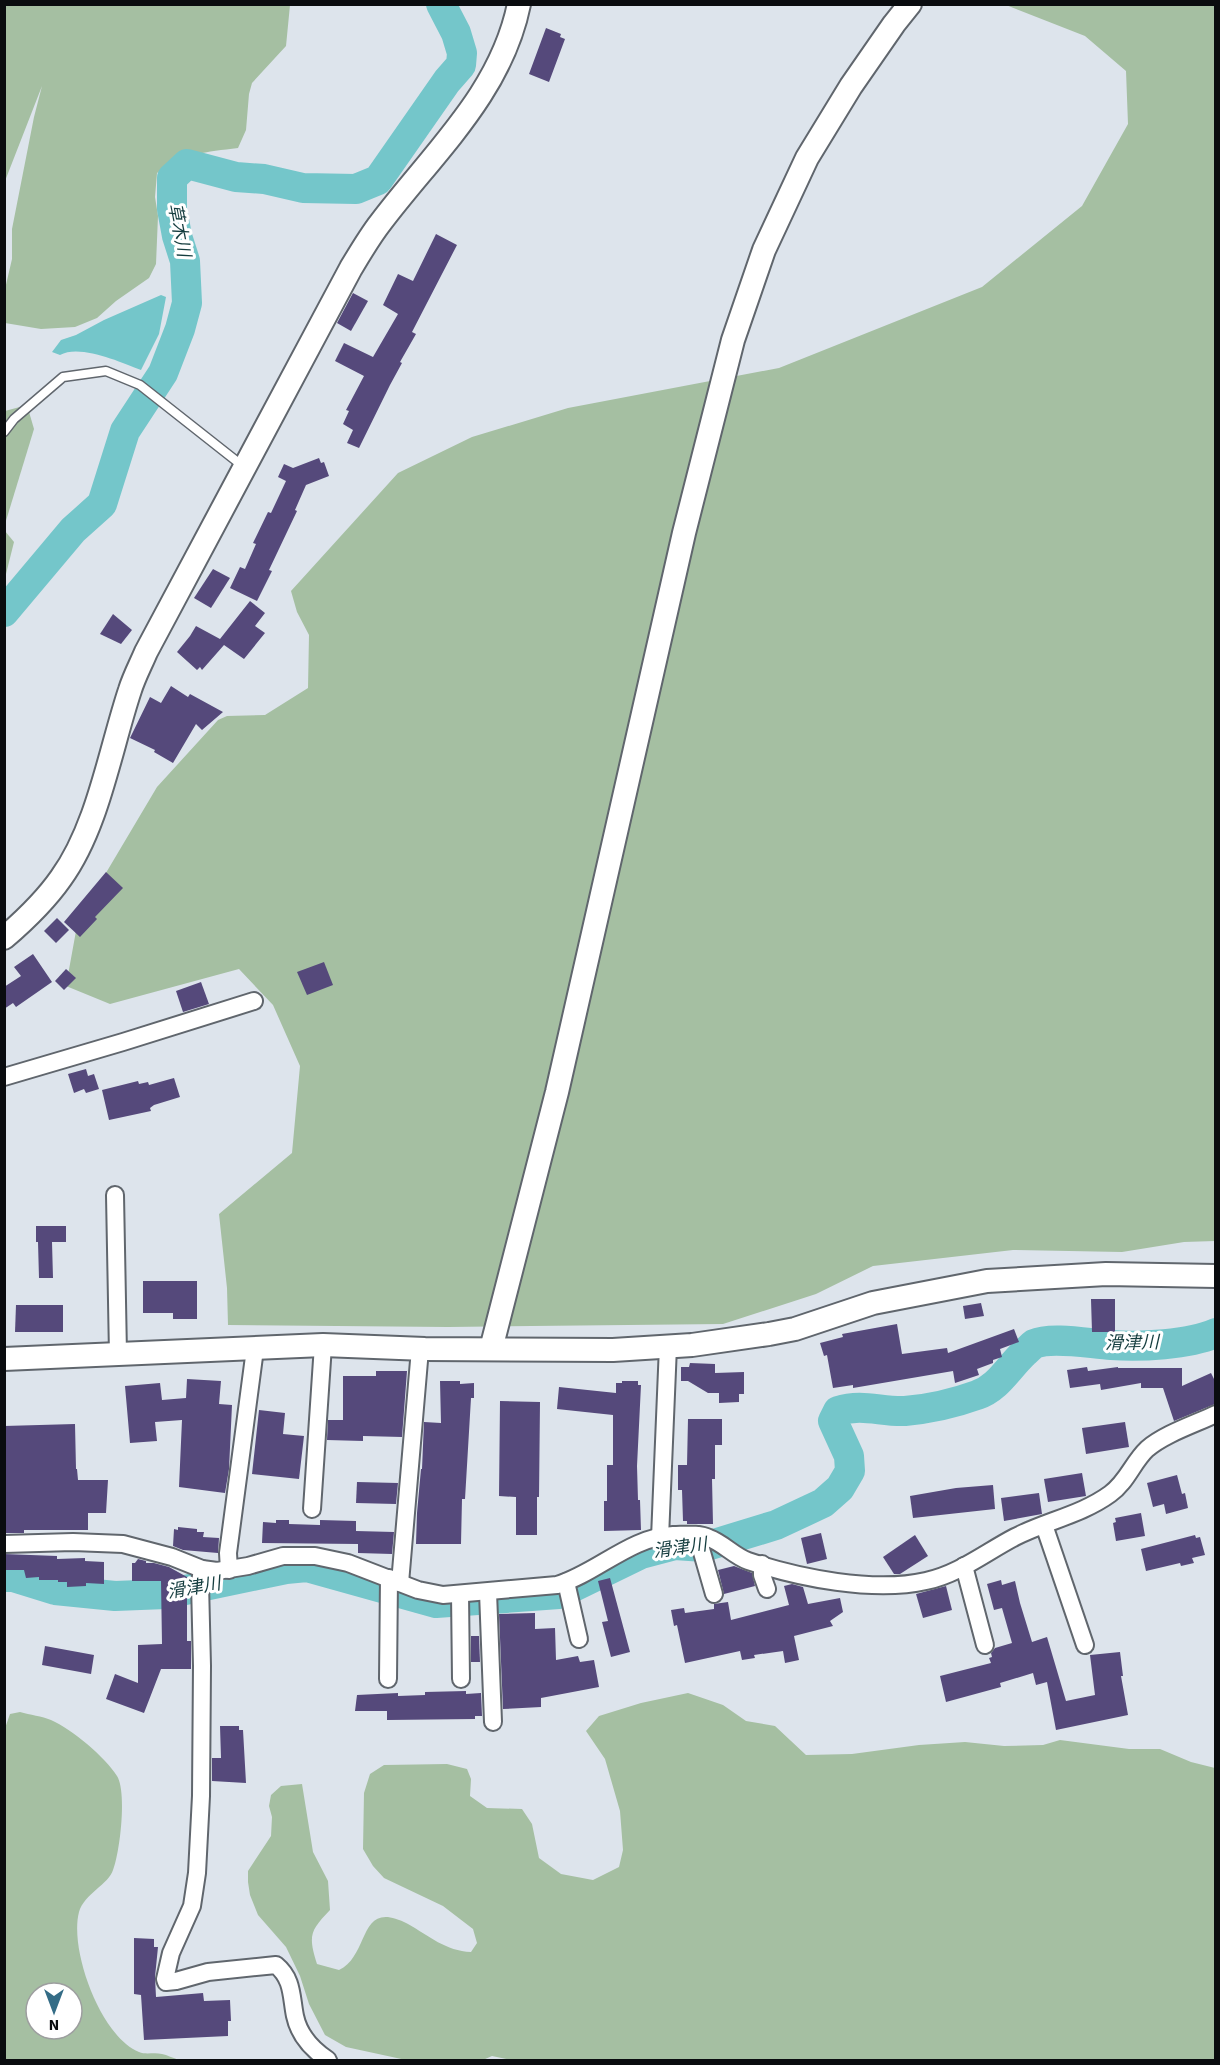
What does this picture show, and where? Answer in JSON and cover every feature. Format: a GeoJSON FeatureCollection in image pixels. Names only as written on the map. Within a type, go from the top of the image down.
{"type":"FeatureCollection","features":[{"type":"Feature","properties":{"kind":"street"},"geometry":{"type":"LineString","coordinates":[[4,938],[32,914],[62,878],[80,846],[100,790],[130,687],[146,652],[351,268],[380,223],[449,140],[482,96],[502,54],[519,4]]}},
{"type":"Feature","properties":{"kind":"street"},"geometry":{"type":"LineString","coordinates":[[491,1349],[557,1092],[684,533],[733,340],[764,250],[807,158],[852,86],[910,4]]}},
{"type":"Feature","properties":{"kind":"street"},"geometry":{"type":"LineString","coordinates":[[4,1077],[254,1001]]}},
{"type":"Feature","properties":{"kind":"street"},"geometry":{"type":"LineString","coordinates":[[114,1195],[118,1354]]}},
{"type":"Feature","properties":{"kind":"street"},"geometry":{"type":"LineString","coordinates":[[4,1359],[323,1345],[420,1349],[613,1350],[668,1347],[720,1342],[795,1329],[873,1303],[987,1281],[1106,1274],[1215,1276]]}},
{"type":"Feature","properties":{"kind":"street"},"geometry":{"type":"LineString","coordinates":[[312,1509],[323,1345]]}},
{"type":"Feature","properties":{"kind":"street"},"geometry":{"type":"LineString","coordinates":[[660,1538],[668,1347]]}},
{"type":"Feature","properties":{"kind":"street"},"geometry":{"type":"LineString","coordinates":[[229,1570],[228,1553],[255,1349]]}},
{"type":"Feature","properties":{"kind":"street"},"geometry":{"type":"LineString","coordinates":[[388,1679],[395,1580],[420,1349]]}},
{"type":"Feature","properties":{"kind":"street"},"geometry":{"type":"LineString","coordinates":[[4,1545],[73,1542],[123,1544],[172,1557],[202,1569],[229,1570],[295,1555],[321,1557],[348,1563],[437,1594],[460,1594],[557,1585],[583,1575],[625,1551],[660,1538],[670,1535],[697,1535],[710,1538],[747,1560],[762,1564],[810,1576],[882,1586],[899,1586],[940,1578],[1016,1536],[1088,1508],[1111,1494],[1126,1479],[1150,1447],[1215,1414]]}},
{"type":"Feature","properties":{"kind":"street"},"geometry":{"type":"LineString","coordinates":[[1044,1525],[1085,1645]]}},
{"type":"Feature","properties":{"kind":"street"},"geometry":{"type":"LineString","coordinates":[[697,1535],[714,1594]]}},
{"type":"Feature","properties":{"kind":"street"},"geometry":{"type":"LineString","coordinates":[[762,1564],[762,1575],[767,1589]]}},
{"type":"Feature","properties":{"kind":"street"},"geometry":{"type":"LineString","coordinates":[[964,1566],[985,1645]]}},
{"type":"Feature","properties":{"kind":"street"},"geometry":{"type":"LineString","coordinates":[[202,1569],[200,1583],[201,1806],[197,1873],[192,1906],[171,1953],[165,1979],[166,1982],[176,1982],[208,1972],[276,1965],[284,1972],[290,1983],[296,2018],[302,2033],[312,2047],[328,2061]]}},
{"type":"Feature","properties":{"kind":"street"},"geometry":{"type":"LineString","coordinates":[[566,1582],[579,1639]]}},
{"type":"Feature","properties":{"kind":"street"},"geometry":{"type":"LineString","coordinates":[[488,1592],[493,1722]]}},
{"type":"Feature","properties":{"kind":"street"},"geometry":{"type":"LineString","coordinates":[[460,1594],[461,1679]]}},
{"type":"Feature","properties":{"kind":"lane"},"geometry":{"type":"LineString","coordinates":[[4,432],[14,419],[63,377],[106,371],[140,385],[245,468]]}},
{"type":"Feature","properties":{"kind":"green space"},"geometry":{"type":"Polygon","coordinates":[[[4,5],[290,5],[286,46],[252,83],[246,130],[238,148],[186,157],[157,173],[156,264],[149,278],[116,301],[97,318],[75,327],[41,329],[5,323],[5,289],[12,259],[12,229],[42,86],[5,181],[4,5]]]}},
{"type":"Feature","properties":{"kind":"green space"},"geometry":{"type":"Polygon","coordinates":[[[1006,5],[1215,5],[1215,1241],[1184,1242],[1122,1252],[1013,1250],[873,1266],[816,1294],[723,1324],[448,1327],[228,1325],[227,1288],[219,1214],[292,1153],[300,1066],[273,1005],[239,969],[110,1004],[66,986],[78,920],[157,787],[218,720],[227,716],[265,715],[308,688],[309,635],[297,612],[291,591],[398,473],[472,437],[568,408],[779,368],[982,287],[1082,206],[1128,124],[1126,71],[1085,36],[1006,5]]]}},
{"type":"Feature","properties":{"kind":"green space"},"geometry":{"type":"Polygon","coordinates":[[[27,405],[34,429],[5,524],[5,411],[27,405]]]}},
{"type":"Feature","properties":{"kind":"green space"},"geometry":{"type":"Polygon","coordinates":[[[5,531],[14,542],[5,578],[5,531]]]}},
{"type":"Feature","properties":{"kind":"green space"},"geometry":{"type":"Polygon","coordinates":[[[688,1693],[723,1705],[746,1721],[775,1726],[806,1755],[852,1754],[919,1745],[965,1742],[1004,1746],[1043,1745],[1060,1740],[1129,1749],[1160,1749],[1191,1762],[1215,1768],[1215,2060],[511,2060],[492,2056],[483,2060],[406,2060],[346,2047],[325,2035],[309,2004],[300,1976],[286,1947],[258,1915],[250,1895],[248,1871],[271,1836],[272,1817],[269,1806],[271,1795],[281,1786],[302,1784],[313,1852],[328,1881],[330,1910],[318,1923],[312,1940],[317,1964],[339,1970],[349,1963],[366,1931],[380,1918],[392,1918],[408,1924],[446,1946],[471,1952],[477,1943],[473,1929],[443,1906],[384,1878],[373,1866],[363,1849],[364,1793],[370,1774],[384,1765],[447,1764],[467,1769],[471,1779],[470,1796],[487,1808],[522,1809],[532,1824],[539,1858],[561,1874],[593,1880],[619,1867],[623,1850],[620,1811],[605,1759],[586,1731],[599,1716],[641,1703],[688,1693]]]}},
{"type":"Feature","properties":{"kind":"green space"},"geometry":{"type":"Polygon","coordinates":[[[20,1712],[47,1719],[78,1737],[96,1752],[117,1776],[122,1795],[122,1808],[116,1861],[111,1875],[86,1900],[79,1912],[77,1928],[79,1948],[91,1991],[112,2029],[125,2043],[139,2052],[162,2054],[179,2060],[5,2060],[4,1731],[10,1714],[20,1712]]]}},
{"type":"Feature","properties":{"kind":"water"},"geometry":{"type":"Polygon","coordinates":[[[161,295],[166,297],[159,334],[141,370],[89,353],[68,352],[60,355],[52,352],[61,340],[161,295]]]}},
{"type":"Feature","properties":{"kind":"building"},"geometry":{"type":"Polygon","coordinates":[[[546,28],[561,34],[560,37],[565,39],[549,82],[529,74],[546,28]]]}},
{"type":"Feature","properties":{"kind":"building"},"geometry":{"type":"Polygon","coordinates":[[[436,234],[457,245],[412,332],[416,334],[359,448],[347,443],[353,430],[343,424],[349,411],[346,410],[364,376],[335,361],[344,343],[373,357],[398,314],[383,305],[398,274],[413,281],[436,234]]]}},
{"type":"Feature","properties":{"kind":"building"},"geometry":{"type":"Polygon","coordinates":[[[353,293],[368,301],[351,331],[337,323],[353,293]]]}},
{"type":"Feature","properties":{"kind":"building"},"geometry":{"type":"Polygon","coordinates":[[[319,458],[321,463],[324,462],[329,476],[306,485],[295,510],[297,511],[269,570],[272,571],[257,601],[230,588],[240,567],[245,569],[256,544],[253,543],[286,481],[278,477],[284,464],[293,468],[319,458]]]}},
{"type":"Feature","properties":{"kind":"building"},"geometry":{"type":"Polygon","coordinates":[[[213,569],[230,578],[211,608],[194,598],[213,569]]]}},
{"type":"Feature","properties":{"kind":"building"},"geometry":{"type":"Polygon","coordinates":[[[250,601],[265,613],[255,626],[265,633],[244,659],[224,645],[202,670],[200,667],[197,670],[177,652],[196,626],[220,639],[250,601]]]}},
{"type":"Feature","properties":{"kind":"building"},"geometry":{"type":"Polygon","coordinates":[[[113,614],[132,630],[121,644],[100,634],[113,614]]]}},
{"type":"Feature","properties":{"kind":"building"},"geometry":{"type":"Polygon","coordinates":[[[171,686],[188,697],[190,694],[223,712],[202,730],[196,724],[173,763],[154,752],[155,750],[130,738],[150,697],[161,703],[171,686]]]}},
{"type":"Feature","properties":{"kind":"building"},"geometry":{"type":"Polygon","coordinates":[[[106,872],[123,888],[95,917],[97,919],[80,937],[64,922],[106,872]]]}},
{"type":"Feature","properties":{"kind":"building"},"geometry":{"type":"Polygon","coordinates":[[[57,918],[69,930],[56,943],[44,931],[57,918]]]}},
{"type":"Feature","properties":{"kind":"building"},"geometry":{"type":"Polygon","coordinates":[[[33,954],[52,982],[16,1007],[13,1003],[4,1009],[4,987],[21,976],[14,967],[33,954]]]}},
{"type":"Feature","properties":{"kind":"building"},"geometry":{"type":"Polygon","coordinates":[[[324,962],[333,985],[307,995],[297,972],[324,962]]]}},
{"type":"Feature","properties":{"kind":"building"},"geometry":{"type":"Polygon","coordinates":[[[66,969],[76,978],[64,990],[55,981],[66,969]]]}},
{"type":"Feature","properties":{"kind":"building"},"geometry":{"type":"Polygon","coordinates":[[[201,982],[209,1004],[183,1012],[176,991],[201,982]]]}},
{"type":"Feature","properties":{"kind":"building"},"geometry":{"type":"Polygon","coordinates":[[[86,1069],[88,1076],[94,1074],[99,1089],[86,1093],[84,1089],[74,1093],[68,1074],[86,1069]]]}},
{"type":"Feature","properties":{"kind":"building"},"geometry":{"type":"Polygon","coordinates":[[[174,1078],[180,1097],[154,1105],[150,1108],[151,1111],[109,1120],[102,1090],[138,1081],[139,1084],[148,1082],[149,1085],[174,1078]]]}},
{"type":"Feature","properties":{"kind":"building"},"geometry":{"type":"Polygon","coordinates":[[[36,1226],[66,1226],[66,1242],[52,1242],[53,1278],[39,1278],[36,1226]]]}},
{"type":"Feature","properties":{"kind":"building"},"geometry":{"type":"Polygon","coordinates":[[[143,1281],[197,1281],[197,1319],[173,1319],[173,1313],[143,1313],[143,1281]]]}},
{"type":"Feature","properties":{"kind":"building"},"geometry":{"type":"Polygon","coordinates":[[[1091,1299],[1115,1299],[1115,1332],[1092,1332],[1091,1299]]]}},
{"type":"Feature","properties":{"kind":"building"},"geometry":{"type":"Polygon","coordinates":[[[981,1303],[984,1316],[965,1319],[963,1306],[981,1303]]]}},
{"type":"Feature","properties":{"kind":"building"},"geometry":{"type":"Polygon","coordinates":[[[16,1305],[63,1305],[63,1332],[15,1332],[16,1305]]]}},
{"type":"Feature","properties":{"kind":"building"},"geometry":{"type":"Polygon","coordinates":[[[897,1324],[902,1354],[947,1348],[948,1353],[1014,1329],[1019,1342],[1000,1349],[1002,1357],[977,1369],[979,1375],[955,1383],[953,1371],[853,1388],[853,1385],[833,1388],[827,1355],[824,1356],[820,1343],[843,1337],[842,1334],[897,1324]]]}},
{"type":"Feature","properties":{"kind":"building"},"geometry":{"type":"Polygon","coordinates":[[[690,1363],[715,1364],[715,1373],[744,1372],[744,1394],[739,1394],[739,1402],[719,1403],[719,1393],[708,1393],[688,1381],[681,1381],[681,1367],[689,1367],[690,1363]]]}},
{"type":"Feature","properties":{"kind":"building"},"geometry":{"type":"Polygon","coordinates":[[[1087,1367],[1088,1371],[1118,1367],[1182,1368],[1182,1386],[1211,1373],[1215,1381],[1215,1404],[1174,1421],[1163,1388],[1141,1388],[1141,1383],[1101,1390],[1100,1384],[1070,1388],[1067,1370],[1087,1367]]]}},
{"type":"Feature","properties":{"kind":"building"},"geometry":{"type":"Polygon","coordinates":[[[376,1371],[407,1371],[402,1437],[363,1436],[363,1441],[327,1440],[328,1420],[343,1420],[343,1376],[376,1376],[376,1371]]]}},
{"type":"Feature","properties":{"kind":"building"},"geometry":{"type":"Polygon","coordinates":[[[187,1379],[221,1381],[219,1404],[232,1405],[229,1469],[225,1493],[179,1487],[182,1420],[155,1422],[157,1441],[130,1443],[125,1386],[160,1383],[162,1400],[186,1398],[187,1379]]]}},
{"type":"Feature","properties":{"kind":"building"},"geometry":{"type":"Polygon","coordinates":[[[440,1381],[460,1381],[460,1384],[474,1383],[474,1398],[471,1398],[465,1499],[462,1499],[461,1544],[416,1544],[424,1422],[441,1423],[440,1381]]]}},
{"type":"Feature","properties":{"kind":"building"},"geometry":{"type":"Polygon","coordinates":[[[622,1381],[638,1381],[638,1385],[641,1385],[637,1466],[641,1530],[604,1531],[607,1465],[613,1465],[613,1415],[557,1409],[559,1387],[616,1393],[616,1383],[622,1383],[622,1381]]]}},
{"type":"Feature","properties":{"kind":"building"},"geometry":{"type":"Polygon","coordinates":[[[500,1401],[540,1402],[537,1535],[516,1535],[516,1497],[499,1496],[500,1401]]]}},
{"type":"Feature","properties":{"kind":"building"},"geometry":{"type":"Polygon","coordinates":[[[259,1410],[285,1413],[283,1434],[304,1436],[299,1479],[252,1474],[259,1410]]]}},
{"type":"Feature","properties":{"kind":"building"},"geometry":{"type":"Polygon","coordinates":[[[688,1419],[722,1419],[722,1445],[715,1445],[715,1479],[712,1479],[713,1524],[687,1524],[687,1521],[683,1521],[682,1490],[678,1490],[678,1465],[687,1465],[688,1419]]]}},
{"type":"Feature","properties":{"kind":"building"},"geometry":{"type":"Polygon","coordinates":[[[1125,1422],[1129,1447],[1086,1454],[1082,1428],[1125,1422]]]}},
{"type":"Feature","properties":{"kind":"building"},"geometry":{"type":"Polygon","coordinates":[[[75,1424],[78,1480],[108,1480],[106,1513],[88,1513],[88,1530],[24,1530],[24,1533],[4,1533],[4,1426],[75,1424]]]}},
{"type":"Feature","properties":{"kind":"building"},"geometry":{"type":"Polygon","coordinates":[[[1082,1473],[1086,1496],[1048,1502],[1044,1479],[1082,1473]]]}},
{"type":"Feature","properties":{"kind":"building"},"geometry":{"type":"Polygon","coordinates":[[[1177,1475],[1182,1494],[1185,1493],[1188,1508],[1166,1514],[1164,1504],[1153,1507],[1147,1483],[1177,1475]]]}},
{"type":"Feature","properties":{"kind":"building"},"geometry":{"type":"Polygon","coordinates":[[[357,1482],[398,1483],[396,1504],[356,1503],[357,1482]]]}},
{"type":"Feature","properties":{"kind":"building"},"geometry":{"type":"Polygon","coordinates":[[[993,1485],[995,1509],[913,1518],[910,1496],[956,1488],[993,1485]]]}},
{"type":"Feature","properties":{"kind":"building"},"geometry":{"type":"Polygon","coordinates":[[[1039,1493],[1042,1514],[1004,1521],[1001,1498],[1039,1493]]]}},
{"type":"Feature","properties":{"kind":"building"},"geometry":{"type":"Polygon","coordinates":[[[1141,1513],[1145,1536],[1116,1541],[1113,1523],[1116,1522],[1115,1518],[1141,1513]]]}},
{"type":"Feature","properties":{"kind":"building"},"geometry":{"type":"Polygon","coordinates":[[[276,1520],[289,1520],[289,1524],[320,1525],[320,1520],[356,1521],[356,1531],[394,1532],[392,1554],[358,1553],[358,1544],[262,1543],[263,1522],[276,1523],[276,1520]]]}},
{"type":"Feature","properties":{"kind":"building"},"geometry":{"type":"Polygon","coordinates":[[[178,1527],[197,1529],[197,1532],[204,1532],[203,1537],[219,1538],[218,1553],[183,1550],[173,1546],[174,1529],[178,1530],[178,1527]]]}},
{"type":"Feature","properties":{"kind":"building"},"geometry":{"type":"Polygon","coordinates":[[[821,1533],[827,1559],[807,1564],[801,1538],[821,1533]]]}},
{"type":"Feature","properties":{"kind":"building"},"geometry":{"type":"Polygon","coordinates":[[[915,1535],[928,1556],[900,1574],[894,1574],[883,1557],[915,1535]]]}},
{"type":"Feature","properties":{"kind":"building"},"geometry":{"type":"Polygon","coordinates":[[[1195,1535],[1196,1538],[1200,1537],[1205,1555],[1192,1558],[1194,1563],[1181,1566],[1180,1563],[1146,1571],[1141,1549],[1195,1535]]]}},
{"type":"Feature","properties":{"kind":"building"},"geometry":{"type":"Polygon","coordinates":[[[4,1554],[57,1556],[57,1559],[85,1558],[85,1561],[104,1562],[104,1584],[86,1583],[86,1586],[67,1587],[67,1582],[58,1582],[58,1580],[39,1580],[39,1577],[26,1578],[24,1570],[4,1570],[4,1554]]]}},
{"type":"Feature","properties":{"kind":"building"},"geometry":{"type":"Polygon","coordinates":[[[138,1559],[146,1563],[169,1567],[187,1577],[187,1641],[191,1641],[191,1669],[161,1669],[144,1713],[106,1699],[115,1674],[138,1683],[138,1645],[162,1644],[161,1581],[132,1581],[132,1563],[138,1559]]]}},
{"type":"Feature","properties":{"kind":"building"},"geometry":{"type":"Polygon","coordinates":[[[734,1566],[752,1573],[755,1586],[724,1594],[718,1570],[734,1566]]]}},
{"type":"Feature","properties":{"kind":"building"},"geometry":{"type":"Polygon","coordinates":[[[610,1578],[630,1652],[611,1657],[602,1622],[608,1621],[598,1581],[610,1578]]]}},
{"type":"Feature","properties":{"kind":"building"},"geometry":{"type":"Polygon","coordinates":[[[1001,1580],[1002,1585],[1015,1581],[1032,1642],[1047,1637],[1066,1701],[1095,1695],[1090,1655],[1120,1652],[1123,1676],[1121,1676],[1128,1715],[1056,1730],[1047,1682],[1036,1685],[1033,1673],[1000,1683],[1001,1687],[946,1702],[940,1676],[991,1663],[989,1658],[992,1657],[991,1653],[995,1648],[1012,1643],[1002,1608],[994,1610],[987,1584],[1001,1580]]]}},
{"type":"Feature","properties":{"kind":"building"},"geometry":{"type":"Polygon","coordinates":[[[792,1584],[803,1587],[808,1604],[840,1598],[843,1612],[830,1621],[833,1626],[794,1636],[799,1660],[785,1663],[783,1651],[754,1655],[755,1658],[742,1660],[740,1651],[685,1663],[677,1625],[674,1626],[671,1610],[684,1608],[685,1613],[714,1609],[714,1604],[728,1602],[731,1620],[789,1605],[784,1586],[792,1584]]]}},
{"type":"Feature","properties":{"kind":"building"},"geometry":{"type":"Polygon","coordinates":[[[946,1586],[952,1610],[923,1618],[916,1594],[946,1586]]]}},
{"type":"Feature","properties":{"kind":"building"},"geometry":{"type":"Polygon","coordinates":[[[535,1613],[535,1629],[555,1628],[556,1660],[578,1656],[580,1662],[594,1660],[599,1687],[541,1698],[541,1707],[503,1709],[499,1614],[535,1613]]]}},
{"type":"Feature","properties":{"kind":"building"},"geometry":{"type":"Polygon","coordinates":[[[471,1636],[479,1636],[480,1662],[471,1662],[471,1636]]]}},
{"type":"Feature","properties":{"kind":"building"},"geometry":{"type":"Polygon","coordinates":[[[45,1646],[94,1655],[91,1674],[42,1665],[45,1646]]]}},
{"type":"Feature","properties":{"kind":"building"},"geometry":{"type":"Polygon","coordinates":[[[466,1691],[466,1694],[481,1693],[482,1716],[475,1716],[475,1719],[387,1720],[387,1711],[355,1711],[357,1695],[398,1693],[398,1696],[425,1695],[425,1692],[466,1691]]]}},
{"type":"Feature","properties":{"kind":"building"},"geometry":{"type":"Polygon","coordinates":[[[220,1726],[239,1726],[239,1730],[243,1730],[246,1783],[212,1781],[212,1758],[221,1758],[220,1726]]]}},
{"type":"Feature","properties":{"kind":"building"},"geometry":{"type":"Polygon","coordinates":[[[134,1938],[154,1939],[154,1947],[158,1947],[156,1997],[203,1993],[204,2001],[230,2000],[231,2021],[228,2021],[228,2036],[144,2040],[141,1995],[134,1994],[134,1938]]]}},
{"type":"Feature","properties":{"kind":"waterway","name":"草木川"},"geometry":{"type":"LineString","coordinates":[[4,612],[73,530],[102,504],[125,431],[163,373],[180,329],[187,303],[185,261],[172,209],[172,178],[187,164],[236,177],[264,179],[303,188],[356,189],[378,180],[447,81],[461,65],[462,53],[456,33],[441,4]]}},
{"type":"Feature","properties":{"kind":"waterway","name":"滑津川"},"geometry":{"type":"LineString","coordinates":[[4,1577],[13,1577],[55,1590],[115,1596],[166,1594],[286,1569],[307,1567],[436,1603],[559,1594],[641,1554],[675,1545],[704,1547],[776,1525],[823,1503],[840,1488],[850,1471],[849,1456],[833,1421],[838,1411],[856,1408],[905,1411],[969,1398],[991,1388],[1034,1344],[1042,1342],[1061,1341],[1136,1346],[1179,1343],[1216,1333]]}}]}
